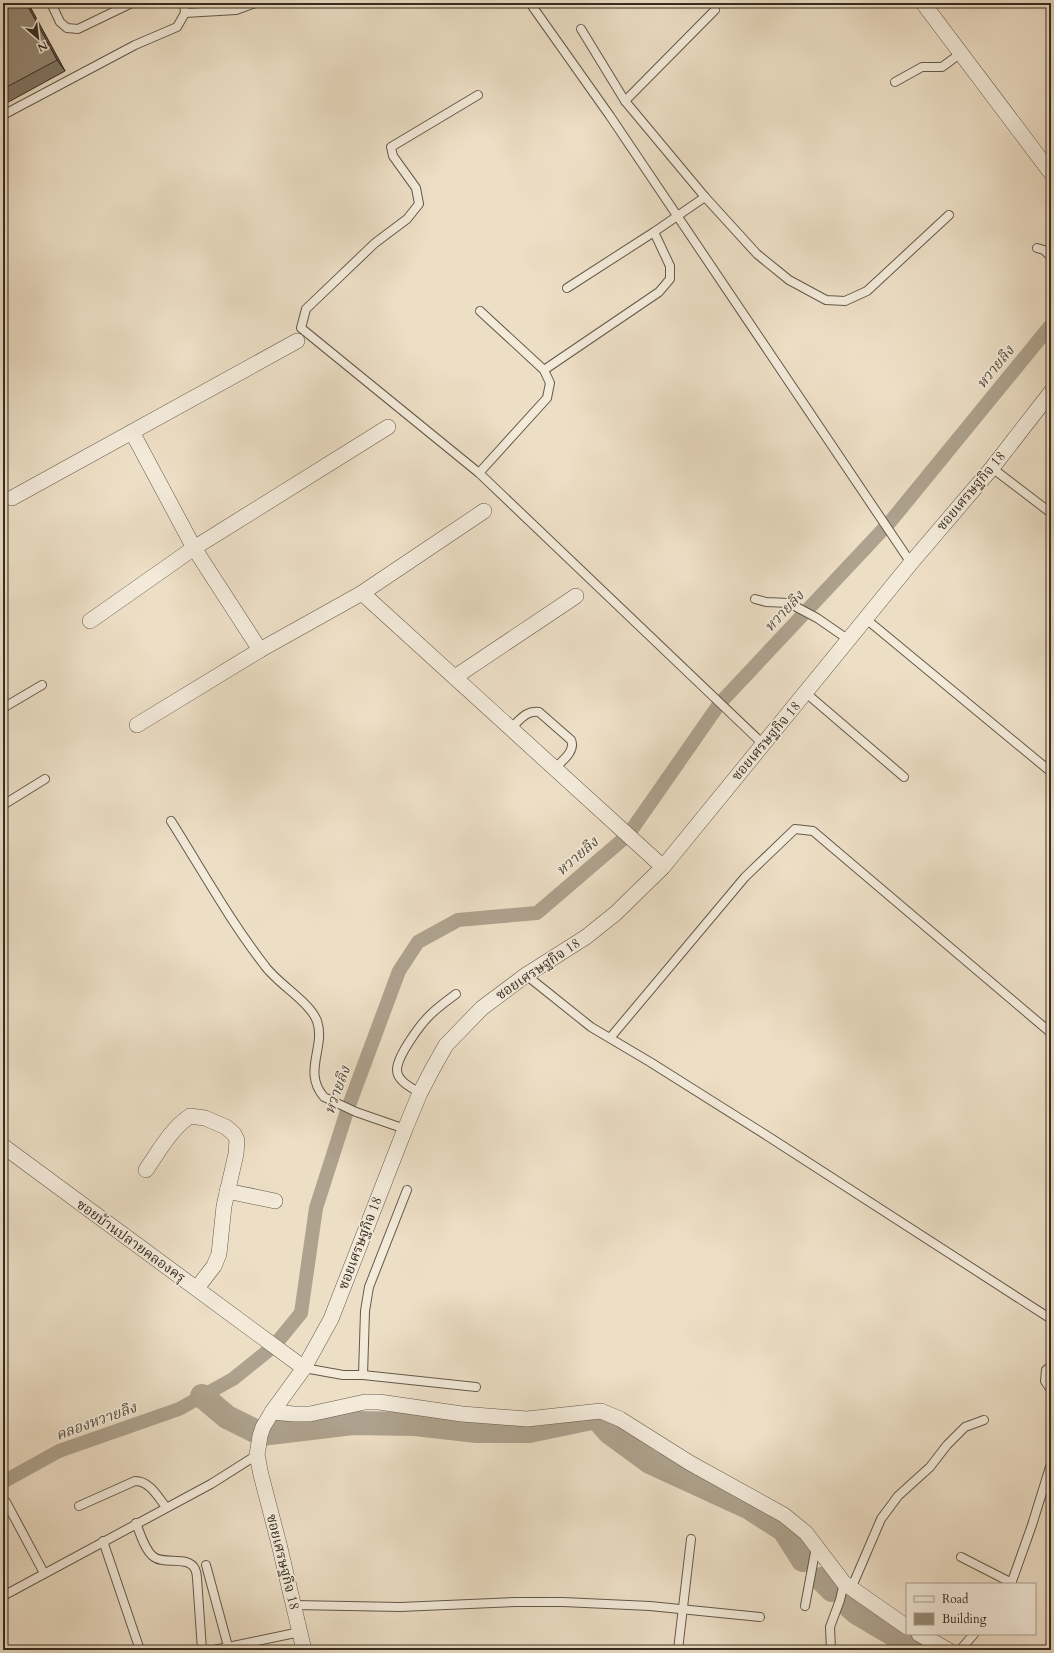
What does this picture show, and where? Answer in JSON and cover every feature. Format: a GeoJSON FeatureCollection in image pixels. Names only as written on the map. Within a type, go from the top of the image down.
{"type":"FeatureCollection","features":[{"type":"Feature","properties":{"kind":"street"},"geometry":{"type":"LineString","coordinates":[[923,3],[1051,173]]}},
{"type":"Feature","properties":{"kind":"street"},"geometry":{"type":"LineString","coordinates":[[12,498],[297,341]]}},
{"type":"Feature","properties":{"kind":"street","name":"ซอยเศรษฐกิจ 18"},"geometry":{"type":"LineString","coordinates":[[304,1650],[279,1544],[260,1475],[258,1456],[260,1436],[263,1427],[272,1412],[304,1368],[331,1318],[420,1093],[446,1045],[482,1008],[526,976],[586,937],[616,913],[663,867],[806,693],[910,563],[992,468],[1051,392]]}},
{"type":"Feature","properties":{"kind":"street"},"geometry":{"type":"LineString","coordinates":[[90,621],[194,548],[388,427]]}},
{"type":"Feature","properties":{"kind":"street"},"geometry":{"type":"LineString","coordinates":[[132,432],[194,548],[260,650]]}},
{"type":"Feature","properties":{"kind":"street"},"geometry":{"type":"LineString","coordinates":[[137,725],[260,650],[362,593],[484,511]]}},
{"type":"Feature","properties":{"kind":"street"},"geometry":{"type":"LineString","coordinates":[[362,593],[663,867]]}},
{"type":"Feature","properties":{"kind":"street"},"geometry":{"type":"LineString","coordinates":[[455,677],[576,596]]}},
{"type":"Feature","properties":{"kind":"street"},"geometry":{"type":"LineString","coordinates":[[146,1170],[181,1122],[190,1116],[205,1118],[226,1127],[234,1134],[237,1140],[236,1154],[224,1206],[219,1254],[214,1266],[197,1288]]}},
{"type":"Feature","properties":{"kind":"street","name":"ซอยบ้านปลายคลองครุ"},"geometry":{"type":"LineString","coordinates":[[3,1146],[304,1368]]}},
{"type":"Feature","properties":{"kind":"street"},"geometry":{"type":"LineString","coordinates":[[227,1191],[275,1201]]}},
{"type":"Feature","properties":{"kind":"street"},"geometry":{"type":"LineString","coordinates":[[272,1412],[310,1414],[364,1402],[379,1402],[462,1414],[526,1419],[601,1410],[690,1463],[784,1515],[806,1533],[848,1586],[906,1626]]}},
{"type":"Feature","properties":{"kind":"street"},"geometry":{"type":"LineString","coordinates":[[921,1635],[948,1650]]}},
{"type":"Feature","properties":{"kind":"lane"},"geometry":{"type":"LineString","coordinates":[[51,3],[60,22],[67,28],[78,29],[132,3]]}},
{"type":"Feature","properties":{"kind":"lane"},"geometry":{"type":"LineString","coordinates":[[3,115],[128,49],[177,27],[185,13],[184,3]]}},
{"type":"Feature","properties":{"kind":"lane"},"geometry":{"type":"LineString","coordinates":[[185,13],[236,10],[255,3]]}},
{"type":"Feature","properties":{"kind":"lane"},"geometry":{"type":"LineString","coordinates":[[530,3],[610,116],[910,563]]}},
{"type":"Feature","properties":{"kind":"lane"},"geometry":{"type":"LineString","coordinates":[[625,101],[715,10]]}},
{"type":"Feature","properties":{"kind":"lane"},"geometry":{"type":"LineString","coordinates":[[581,29],[625,101],[706,197],[757,254],[789,280],[826,300],[845,301],[867,291],[949,215]]}},
{"type":"Feature","properties":{"kind":"lane"},"geometry":{"type":"LineString","coordinates":[[895,82],[922,67],[942,67],[961,53]]}},
{"type":"Feature","properties":{"kind":"lane"},"geometry":{"type":"LineString","coordinates":[[478,95],[390,147],[393,156],[416,188],[419,204],[407,219],[375,243],[306,309],[302,328],[479,473],[763,744]]}},
{"type":"Feature","properties":{"kind":"lane"},"geometry":{"type":"LineString","coordinates":[[567,288],[706,197]]}},
{"type":"Feature","properties":{"kind":"lane"},"geometry":{"type":"LineString","coordinates":[[544,370],[659,292],[670,279],[670,266],[654,232]]}},
{"type":"Feature","properties":{"kind":"lane"},"geometry":{"type":"LineString","coordinates":[[1037,248],[1044,250],[1051,257]]}},
{"type":"Feature","properties":{"kind":"lane"},"geometry":{"type":"LineString","coordinates":[[479,473],[547,398],[550,383],[544,370],[480,310]]}},
{"type":"Feature","properties":{"kind":"lane"},"geometry":{"type":"LineString","coordinates":[[992,468],[1051,513]]}},
{"type":"Feature","properties":{"kind":"lane"},"geometry":{"type":"LineString","coordinates":[[756,599],[766,602],[789,603],[817,618],[849,640]]}},
{"type":"Feature","properties":{"kind":"lane"},"geometry":{"type":"LineString","coordinates":[[866,619],[1051,772]]}},
{"type":"Feature","properties":{"kind":"lane"},"geometry":{"type":"LineString","coordinates":[[3,708],[42,685]]}},
{"type":"Feature","properties":{"kind":"lane"},"geometry":{"type":"LineString","coordinates":[[806,693],[904,777]]}},
{"type":"Feature","properties":{"kind":"lane"},"geometry":{"type":"LineString","coordinates":[[511,728],[527,713],[533,711],[539,712],[571,740],[573,744],[572,749],[555,768]]}},
{"type":"Feature","properties":{"kind":"lane"},"geometry":{"type":"LineString","coordinates":[[3,805],[45,779]]}},
{"type":"Feature","properties":{"kind":"lane"},"geometry":{"type":"LineString","coordinates":[[171,821],[251,947],[267,969],[310,1011],[317,1021],[318,1035],[313,1068],[317,1088],[324,1098],[356,1112],[405,1129]]}},
{"type":"Feature","properties":{"kind":"lane"},"geometry":{"type":"LineString","coordinates":[[610,1038],[745,877],[795,829],[813,831],[1051,1033]]}},
{"type":"Feature","properties":{"kind":"lane"},"geometry":{"type":"LineString","coordinates":[[526,976],[590,1027],[742,1120],[1051,1319]]}},
{"type":"Feature","properties":{"kind":"lane"},"geometry":{"type":"LineString","coordinates":[[420,1093],[403,1082],[399,1076],[397,1070],[403,1052],[419,1027],[431,1014],[456,994]]}},
{"type":"Feature","properties":{"kind":"lane"},"geometry":{"type":"LineString","coordinates":[[363,1375],[365,1311],[369,1287],[407,1190]]}},
{"type":"Feature","properties":{"kind":"lane"},"geometry":{"type":"LineString","coordinates":[[1051,1366],[1046,1370],[1044,1381],[1051,1390]]}},
{"type":"Feature","properties":{"kind":"lane"},"geometry":{"type":"LineString","coordinates":[[304,1368],[343,1375],[363,1375],[476,1387]]}},
{"type":"Feature","properties":{"kind":"lane"},"geometry":{"type":"LineString","coordinates":[[831,1650],[830,1627],[840,1600],[881,1519],[898,1496],[930,1467],[947,1445],[965,1427],[984,1420]]}},
{"type":"Feature","properties":{"kind":"lane"},"geometry":{"type":"LineString","coordinates":[[3,1596],[258,1456]]}},
{"type":"Feature","properties":{"kind":"lane"},"geometry":{"type":"LineString","coordinates":[[961,1557],[1012,1583],[1050,1467]]}},
{"type":"Feature","properties":{"kind":"lane"},"geometry":{"type":"LineString","coordinates":[[79,1506],[135,1480],[148,1485],[166,1507]]}},
{"type":"Feature","properties":{"kind":"lane"},"geometry":{"type":"LineString","coordinates":[[6,1502],[44,1573]]}},
{"type":"Feature","properties":{"kind":"lane"},"geometry":{"type":"LineString","coordinates":[[136,1524],[152,1556],[158,1559],[176,1560],[189,1563],[195,1568],[202,1650]]}},
{"type":"Feature","properties":{"kind":"lane"},"geometry":{"type":"LineString","coordinates":[[678,1650],[691,1538]]}},
{"type":"Feature","properties":{"kind":"lane"},"geometry":{"type":"LineString","coordinates":[[103,1541],[140,1650]]}},
{"type":"Feature","properties":{"kind":"lane"},"geometry":{"type":"LineString","coordinates":[[805,1606],[816,1547]]}},
{"type":"Feature","properties":{"kind":"lane"},"geometry":{"type":"LineString","coordinates":[[206,1565],[228,1648]]}},
{"type":"Feature","properties":{"kind":"lane"},"geometry":{"type":"LineString","coordinates":[[294,1606],[400,1607],[516,1602],[563,1602],[650,1606],[760,1617]]}},
{"type":"Feature","properties":{"kind":"lane"},"geometry":{"type":"LineString","coordinates":[[214,1650],[300,1632]]}},
{"type":"Feature","properties":{"kind":"lane"},"geometry":{"type":"LineString","coordinates":[[960,1650],[973,1635]]}},
{"type":"Feature","properties":{"kind":"building"},"geometry":{"type":"Polygon","coordinates":[[[3,3],[26,3],[57,60],[3,89],[3,3]]]}},
{"type":"Feature","properties":{"kind":"waterway","name":"หวายลิง"},"geometry":{"type":"LineString","coordinates":[[3,1482],[59,1451],[179,1409],[233,1379],[274,1346],[301,1313],[316,1208],[348,1108],[399,971],[418,942],[458,920],[537,913],[628,835],[720,703],[890,522],[1051,325]]}},
{"type":"Feature","properties":{"kind":"waterway"},"geometry":{"type":"LineString","coordinates":[[202,1396],[227,1417],[261,1434],[353,1423],[415,1424],[477,1431],[529,1431],[596,1417],[609,1432],[650,1462],[748,1507],[784,1530],[803,1560]]}},
{"type":"Feature","properties":{"kind":"waterway"},"geometry":{"type":"LineString","coordinates":[[821,1579],[832,1590]]}},
{"type":"Feature","properties":{"kind":"waterway"},"geometry":{"type":"LineString","coordinates":[[849,1606],[857,1613],[920,1650]]}},
{"type":"Feature","properties":{"kind":"water label","name":"คลองหวายลิง"},"geometry":{"type":"Point","coordinates":[96,1421]}}]}
